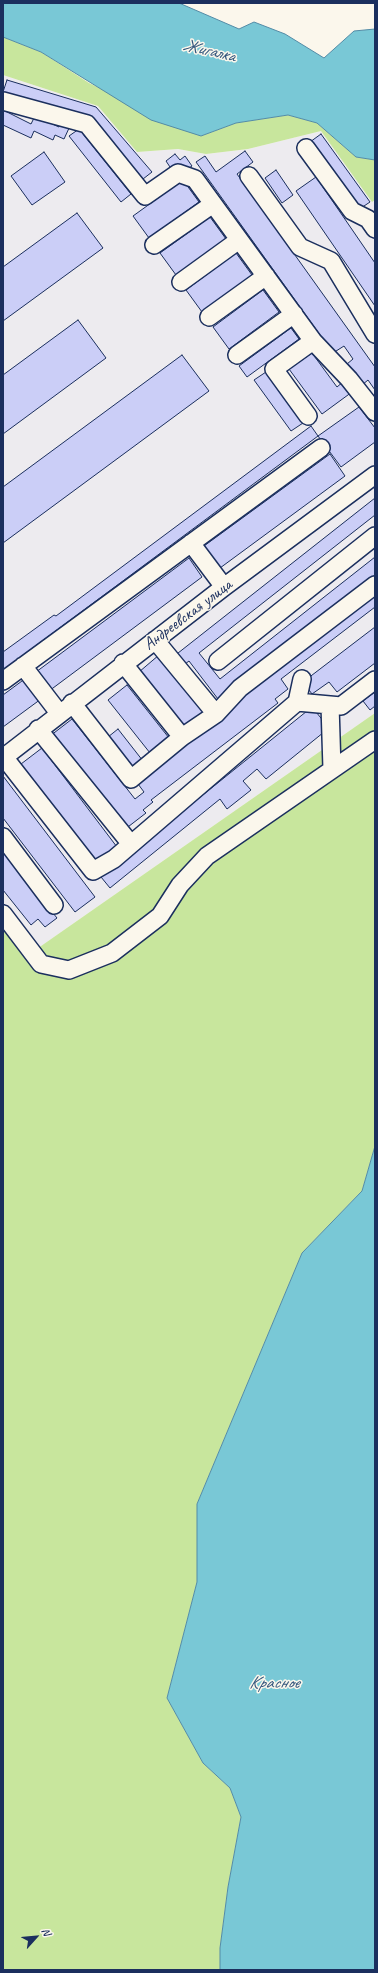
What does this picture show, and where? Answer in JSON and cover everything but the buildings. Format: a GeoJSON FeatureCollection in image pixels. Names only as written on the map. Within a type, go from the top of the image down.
{"type":"FeatureCollection","features":[{"type":"Feature","properties":{"kind":"street"},"geometry":{"type":"LineString","coordinates":[[3,101],[87,124],[146,196],[178,173],[194,179],[314,341],[349,379],[375,412]]}},
{"type":"Feature","properties":{"kind":"street"},"geometry":{"type":"LineString","coordinates":[[306,148],[352,211],[368,219],[375,229]]}},
{"type":"Feature","properties":{"kind":"street"},"geometry":{"type":"LineString","coordinates":[[249,176],[300,247],[331,261],[375,334]]}},
{"type":"Feature","properties":{"kind":"street"},"geometry":{"type":"LineString","coordinates":[[154,245],[213,204]]}},
{"type":"Feature","properties":{"kind":"street"},"geometry":{"type":"LineString","coordinates":[[181,282],[240,240]]}},
{"type":"Feature","properties":{"kind":"street"},"geometry":{"type":"LineString","coordinates":[[209,317],[266,276]]}},
{"type":"Feature","properties":{"kind":"street"},"geometry":{"type":"LineString","coordinates":[[237,355],[294,314]]}},
{"type":"Feature","properties":{"kind":"street"},"geometry":{"type":"LineString","coordinates":[[308,416],[274,369],[314,341]]}},
{"type":"Feature","properties":{"kind":"street"},"geometry":{"type":"LineString","coordinates":[[3,681],[321,448]]}},
{"type":"Feature","properties":{"kind":"street","name":"Андреевская улица"},"geometry":{"type":"LineString","coordinates":[[4,757],[58,713],[375,475]]}},
{"type":"Feature","properties":{"kind":"street"},"geometry":{"type":"LineString","coordinates":[[218,661],[375,536]]}},
{"type":"Feature","properties":{"kind":"street"},"geometry":{"type":"LineString","coordinates":[[191,543],[224,587]]}},
{"type":"Feature","properties":{"kind":"street"},"geometry":{"type":"LineString","coordinates":[[72,703],[131,779],[182,737],[216,714],[240,688],[375,585]]}},
{"type":"Feature","properties":{"kind":"street"},"geometry":{"type":"LineString","coordinates":[[155,640],[216,714]]}},
{"type":"Feature","properties":{"kind":"street"},"geometry":{"type":"LineString","coordinates":[[124,663],[182,737]]}},
{"type":"Feature","properties":{"kind":"street"},"geometry":{"type":"LineString","coordinates":[[23,666],[58,713]]}},
{"type":"Feature","properties":{"kind":"street"},"geometry":{"type":"LineString","coordinates":[[4,757],[93,872],[114,859],[130,843],[297,702],[302,679]]}},
{"type":"Feature","properties":{"kind":"street"},"geometry":{"type":"LineString","coordinates":[[297,702],[341,706],[375,680]]}},
{"type":"Feature","properties":{"kind":"street"},"geometry":{"type":"LineString","coordinates":[[330,705],[332,769]]}},
{"type":"Feature","properties":{"kind":"street"},"geometry":{"type":"LineString","coordinates":[[38,729],[130,843]]}},
{"type":"Feature","properties":{"kind":"street"},"geometry":{"type":"LineString","coordinates":[[3,914],[41,964],[69,970],[112,953],[160,916],[180,885],[207,856],[375,740]]}},
{"type":"Feature","properties":{"kind":"street"},"geometry":{"type":"LineString","coordinates":[[3,837],[54,905]]}},
{"type":"Feature","properties":{"kind":"shaded area"},"geometry":{"type":"Polygon","coordinates":[[[3,75],[98,106],[137,152],[178,149],[206,154],[248,149],[321,131],[372,202],[375,200],[375,713],[31,953],[3,919],[3,75]]]}},
{"type":"Feature","properties":{"kind":"green space"},"geometry":{"type":"Polygon","coordinates":[[[3,37],[41,52],[89,83],[201,136],[236,123],[288,115],[317,123],[356,157],[375,160],[375,200],[372,202],[321,131],[248,149],[206,154],[178,149],[137,152],[98,106],[3,75],[3,37]]]}},
{"type":"Feature","properties":{"kind":"green space"},"geometry":{"type":"Polygon","coordinates":[[[375,713],[375,1146],[362,1191],[302,1253],[197,1504],[197,1582],[167,1698],[203,1763],[230,1788],[241,1817],[228,1887],[220,1948],[220,1970],[3,1970],[3,919],[31,953],[375,713]]]}},
{"type":"Feature","properties":{"kind":"water","name":"Жигалка"},"geometry":{"type":"Polygon","coordinates":[[[3,3],[179,3],[239,29],[254,22],[285,34],[324,58],[354,31],[375,29],[375,160],[356,157],[317,123],[288,115],[236,123],[201,136],[151,120],[41,52],[3,37],[3,3]]]}},
{"type":"Feature","properties":{"kind":"water","name":"Красное"},"geometry":{"type":"Polygon","coordinates":[[[375,1146],[375,1970],[220,1970],[220,1948],[228,1887],[241,1817],[230,1788],[203,1763],[167,1698],[197,1582],[197,1504],[302,1253],[362,1191],[375,1146]]]}}]}
